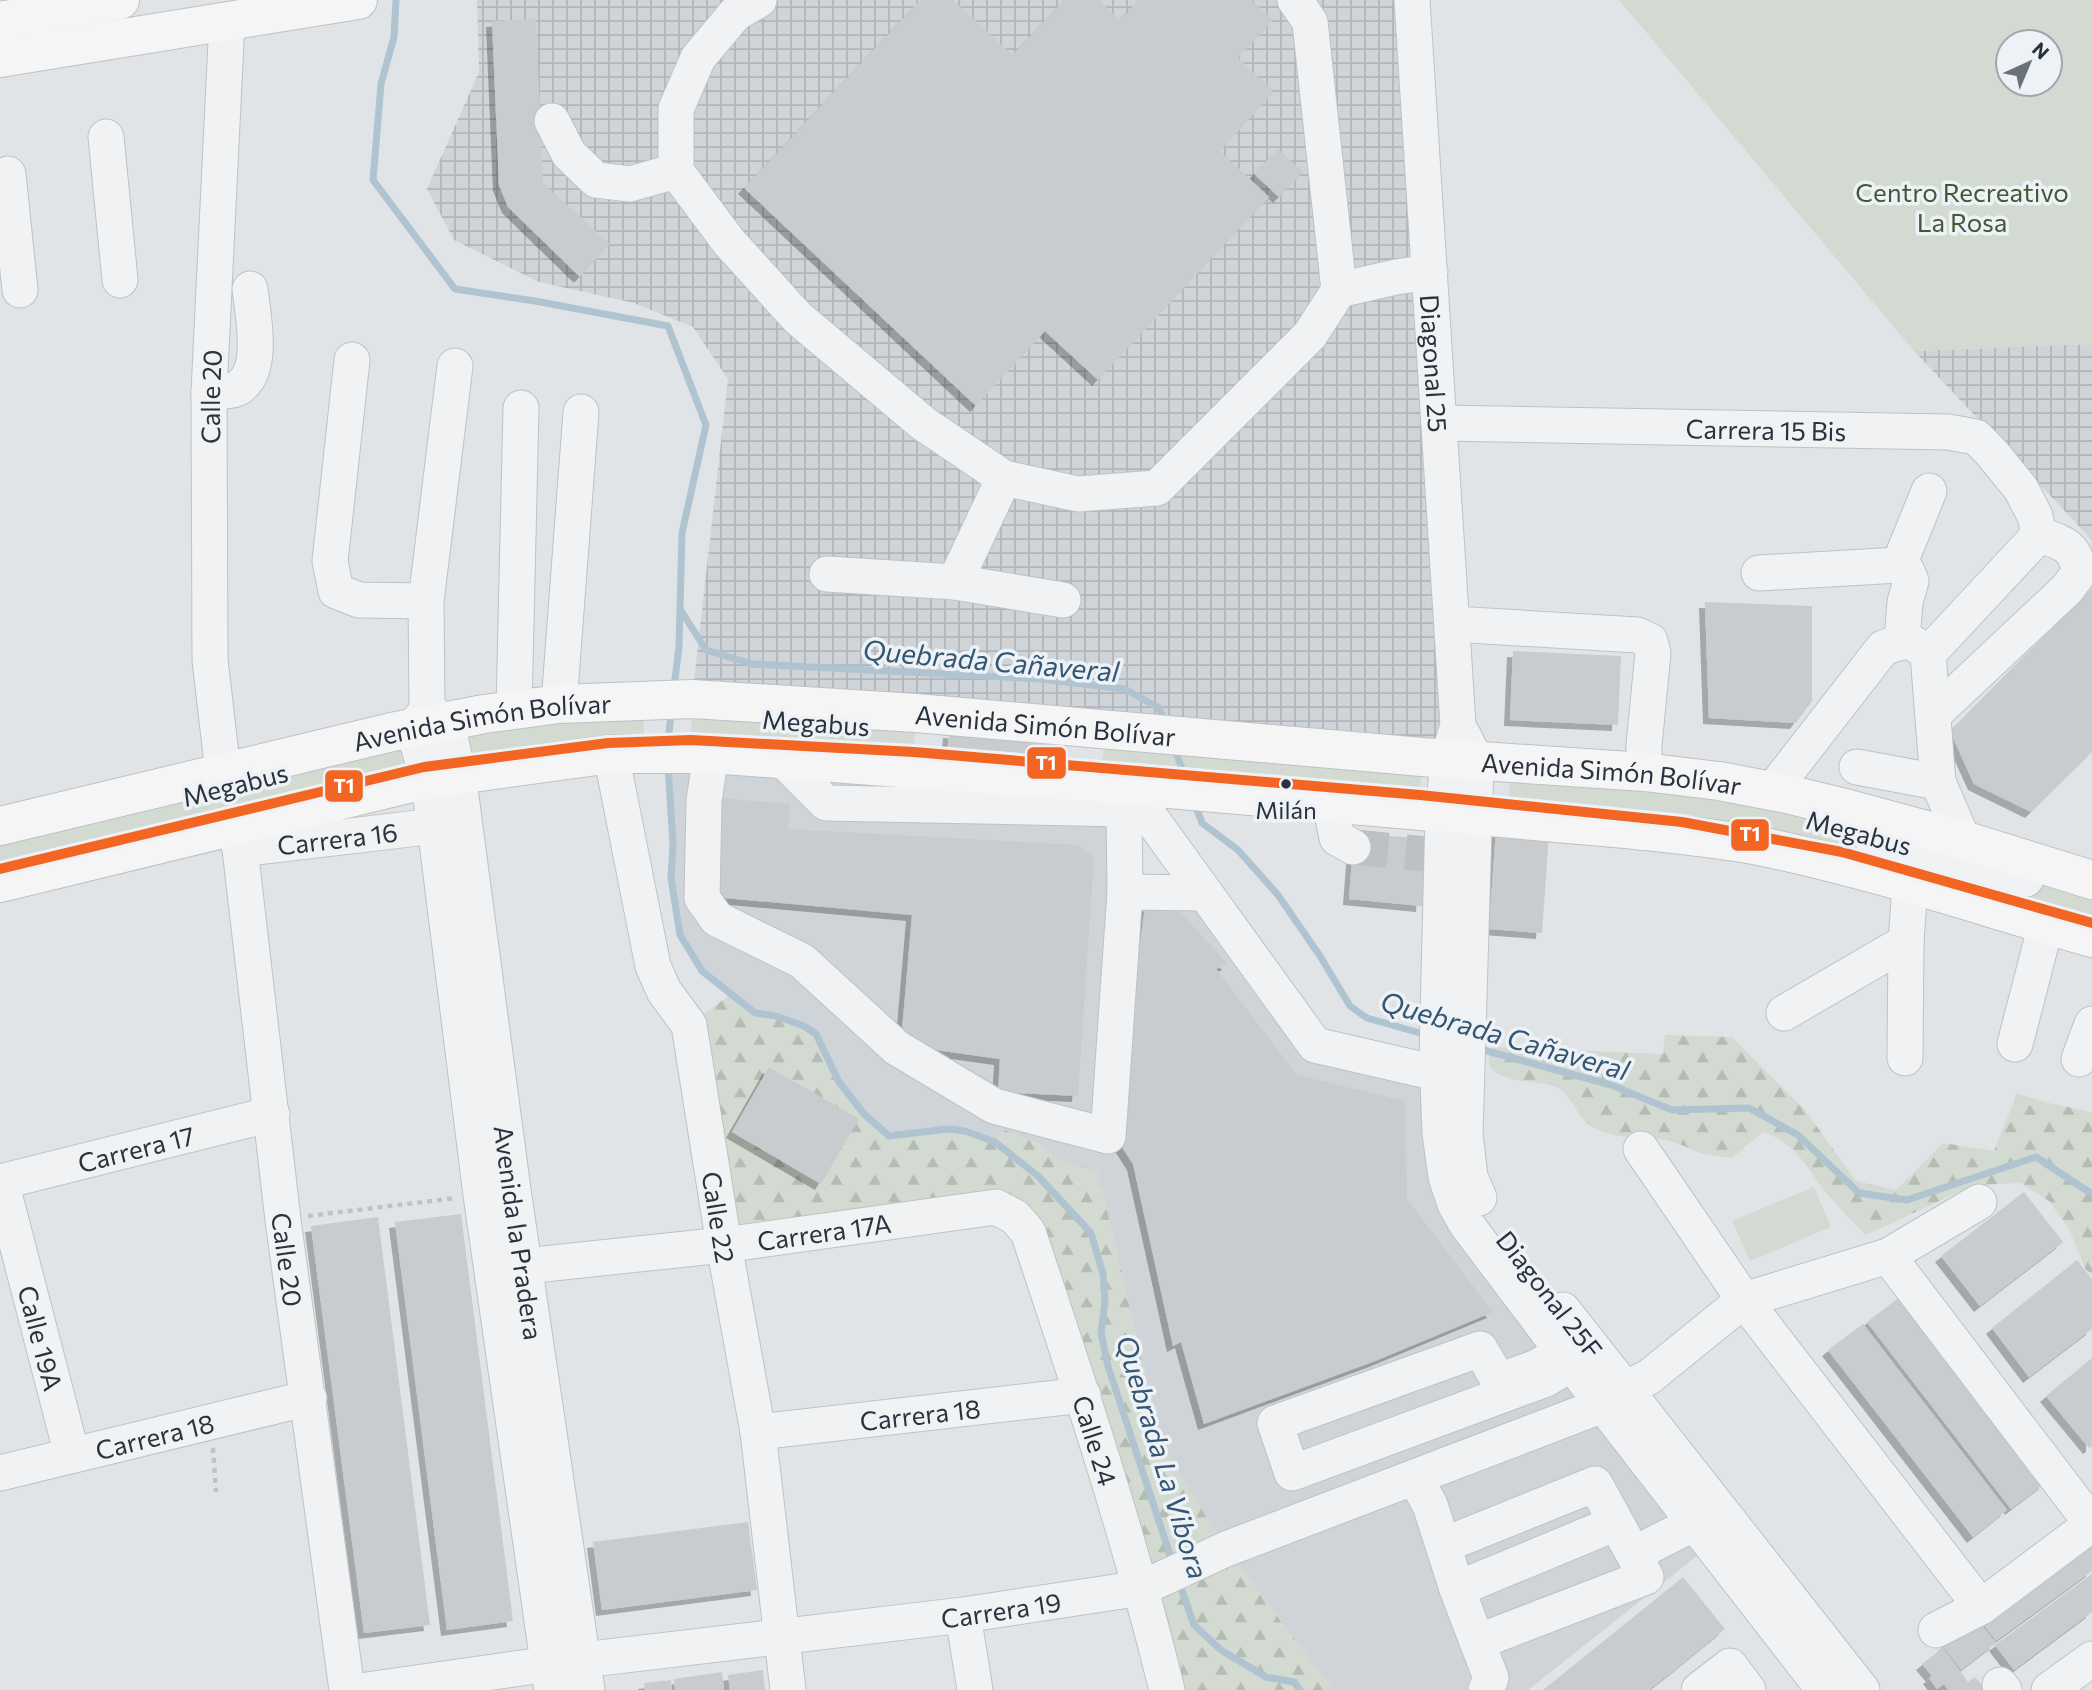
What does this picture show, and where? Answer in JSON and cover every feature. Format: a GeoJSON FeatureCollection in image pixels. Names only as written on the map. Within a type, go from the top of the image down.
{"type":"FeatureCollection","features":[{"type":"Feature","properties":{"kind":"main road"},"geometry":{"type":"LineString","coordinates":[[0,21],[120,0]]}},
{"type":"Feature","properties":{"kind":"main road"},"geometry":{"type":"LineString","coordinates":[[0,58],[358,0]]}},
{"type":"Feature","properties":{"kind":"main road","name":"Avenida Simón Bolívar"},"geometry":{"type":"LineString","coordinates":[[0,883],[237,838],[514,709],[559,704],[637,732],[695,732],[783,760],[1145,773],[1219,767],[1459,780],[1644,772],[1719,781],[1772,791],[1963,840],[2092,880]]}},
{"type":"Feature","properties":{"kind":"main road","name":"Avenida Simón Bolívar"},"geometry":{"type":"LineString","coordinates":[[0,827],[223,772],[435,746],[637,732],[695,732],[916,713],[1145,773],[1219,767],[1330,804],[1459,780],[1626,828],[1763,847],[1925,890],[2045,931],[2092,938]]}},
{"type":"Feature","properties":{"kind":"street"},"geometry":{"type":"LineString","coordinates":[[759,0],[735,15],[698,58],[676,109],[676,171],[729,242],[798,318],[924,424],[1004,478],[1078,494],[1157,488],[1310,335],[1339,290],[1310,22],[1295,0]]}},
{"type":"Feature","properties":{"kind":"street","name":"Diagonal 25"},"geometry":{"type":"LineString","coordinates":[[1412,0],[1453,624],[1459,780]]}},
{"type":"Feature","properties":{"kind":"street","name":"Calle 20"},"geometry":{"type":"LineString","coordinates":[[223,772],[210,660],[209,392],[227,22]]}},
{"type":"Feature","properties":{"kind":"street"},"geometry":{"type":"LineString","coordinates":[[552,121],[569,154],[596,180],[630,184],[676,171]]}},
{"type":"Feature","properties":{"kind":"street"},"geometry":{"type":"LineString","coordinates":[[106,137],[120,280]]}},
{"type":"Feature","properties":{"kind":"street"},"geometry":{"type":"LineString","coordinates":[[8,174],[20,290]]}},
{"type":"Feature","properties":{"kind":"street"},"geometry":{"type":"LineString","coordinates":[[1339,290],[1396,276],[1430,272]]}},
{"type":"Feature","properties":{"kind":"street"},"geometry":{"type":"LineString","coordinates":[[209,392],[236,389],[249,378],[257,347],[250,289]]}},
{"type":"Feature","properties":{"kind":"street"},"geometry":{"type":"LineString","coordinates":[[352,360],[330,561],[336,591],[359,600],[426,601]]}},
{"type":"Feature","properties":{"kind":"street"},"geometry":{"type":"LineString","coordinates":[[435,746],[426,601],[455,366]]}},
{"type":"Feature","properties":{"kind":"street"},"geometry":{"type":"LineString","coordinates":[[514,709],[521,408]]}},
{"type":"Feature","properties":{"kind":"street"},"geometry":{"type":"LineString","coordinates":[[559,704],[581,412]]}},
{"type":"Feature","properties":{"kind":"street","name":"Carrera 15 Bis"},"geometry":{"type":"LineString","coordinates":[[1439,423],[1948,432],[1976,437],[2021,489],[2035,516],[2039,534]]}},
{"type":"Feature","properties":{"kind":"street"},"geometry":{"type":"LineString","coordinates":[[955,582],[1004,478]]}},
{"type":"Feature","properties":{"kind":"street"},"geometry":{"type":"LineString","coordinates":[[1899,565],[1929,491]]}},
{"type":"Feature","properties":{"kind":"street"},"geometry":{"type":"LineString","coordinates":[[1772,791],[1883,648],[1915,648],[2039,534],[2063,543],[2077,557],[2080,573],[2067,589],[1933,715]]}},
{"type":"Feature","properties":{"kind":"street"},"geometry":{"type":"LineString","coordinates":[[1759,573],[1899,565],[1907,571],[1911,581],[1905,602],[1933,715],[1938,782],[1963,840]]}},
{"type":"Feature","properties":{"kind":"street"},"geometry":{"type":"LineString","coordinates":[[827,574],[955,582],[1063,600]]}},
{"type":"Feature","properties":{"kind":"street"},"geometry":{"type":"LineString","coordinates":[[1453,624],[1637,635],[1650,641],[1653,653],[1644,772]]}},
{"type":"Feature","properties":{"kind":"street","name":"Megabus"},"geometry":{"type":"LineString","coordinates":[[0,842],[435,746],[601,715],[637,732]]}},
{"type":"Feature","properties":{"kind":"street","name":"Calle 22"},"geometry":{"type":"LineString","coordinates":[[637,732],[653,967],[664,991],[689,1025],[724,1245],[758,1432],[788,1690]]}},
{"type":"Feature","properties":{"kind":"street"},"geometry":{"type":"LineString","coordinates":[[695,732],[704,801],[702,898],[717,919],[802,961],[897,1048],[994,1106],[1108,1136],[1125,892],[1145,773]]}},
{"type":"Feature","properties":{"kind":"street","name":"Megabus"},"geometry":{"type":"LineString","coordinates":[[0,869],[435,746]]}},
{"type":"Feature","properties":{"kind":"street","name":"Avenida la Pradera"},"geometry":{"type":"LineString","coordinates":[[435,746],[435,826],[481,1195],[550,1677]]}},
{"type":"Feature","properties":{"kind":"street","name":"Avenida la Pradera"},"geometry":{"type":"LineString","coordinates":[[435,746],[513,1190],[585,1675]]}},
{"type":"Feature","properties":{"kind":"street"},"geometry":{"type":"LineString","coordinates":[[1857,767],[1938,782]]}},
{"type":"Feature","properties":{"kind":"street"},"geometry":{"type":"LineString","coordinates":[[1145,773],[1204,893],[1315,1045],[1451,1067]]}},
{"type":"Feature","properties":{"kind":"street","name":"Megabus"},"geometry":{"type":"LineString","coordinates":[[1459,780],[1627,788],[1715,798],[1846,827],[2092,897]]}},
{"type":"Feature","properties":{"kind":"street","name":"Megabus"},"geometry":{"type":"LineString","coordinates":[[1459,780],[1626,815],[1766,836],[1842,852],[2092,923]]}},
{"type":"Feature","properties":{"kind":"street","name":"Diagonal 25F"},"geometry":{"type":"LineString","coordinates":[[1452,1017],[1433,856],[1459,780]]}},
{"type":"Feature","properties":{"kind":"street","name":"Diagonal 25F"},"geometry":{"type":"LineString","coordinates":[[1459,780],[1451,1067],[1442,1154],[1446,1178],[1455,1204],[1467,1225],[1569,1357],[1625,1390],[1695,1523],[1824,1690]]}},
{"type":"Feature","properties":{"kind":"street"},"geometry":{"type":"LineString","coordinates":[[1330,804],[1337,838],[1353,847]]}},
{"type":"Feature","properties":{"kind":"street","name":"Carrera 16"},"geometry":{"type":"LineString","coordinates":[[237,838],[435,826]]}},
{"type":"Feature","properties":{"kind":"street","name":"Calle 20"},"geometry":{"type":"LineString","coordinates":[[237,838],[283,1220],[347,1690]]}},
{"type":"Feature","properties":{"kind":"street"},"geometry":{"type":"LineString","coordinates":[[1905,1058],[1906,942],[1925,890]]}},
{"type":"Feature","properties":{"kind":"street"},"geometry":{"type":"LineString","coordinates":[[1125,892],[1204,893]]}},
{"type":"Feature","properties":{"kind":"street"},"geometry":{"type":"LineString","coordinates":[[2015,1044],[2045,931]]}},
{"type":"Feature","properties":{"kind":"street"},"geometry":{"type":"LineString","coordinates":[[1784,1013],[1906,942]]}},
{"type":"Feature","properties":{"kind":"street"},"geometry":{"type":"LineString","coordinates":[[2079,1059],[2092,1024]]}},
{"type":"Feature","properties":{"kind":"street","name":"Diagonal 25F"},"geometry":{"type":"LineString","coordinates":[[1451,1067],[1469,1177],[1487,1213],[1862,1690]]}},
{"type":"Feature","properties":{"kind":"street","name":"Carrera 17"},"geometry":{"type":"LineString","coordinates":[[0,1182],[272,1115]]}},
{"type":"Feature","properties":{"kind":"street"},"geometry":{"type":"LineString","coordinates":[[1641,1149],[1744,1300],[1981,1607]]}},
{"type":"Feature","properties":{"kind":"street","name":"Calle 19A"},"geometry":{"type":"LineString","coordinates":[[0,1182],[72,1455]]}},
{"type":"Feature","properties":{"kind":"street"},"geometry":{"type":"LineString","coordinates":[[1744,1300],[1888,1256],[1979,1202]]}},
{"type":"Feature","properties":{"kind":"street","name":"Carrera 17A"},"geometry":{"type":"LineString","coordinates":[[525,1266],[724,1245],[996,1207]]}},
{"type":"Feature","properties":{"kind":"street","name":"Calle 24"},"geometry":{"type":"LineString","coordinates":[[996,1207],[1015,1217],[1028,1232],[1083,1395],[1153,1582],[1167,1690]]}},
{"type":"Feature","properties":{"kind":"street"},"geometry":{"type":"LineString","coordinates":[[1888,1256],[2092,1524],[1981,1607],[1937,1630]]}},
{"type":"Feature","properties":{"kind":"street","name":"Carrera 19"},"geometry":{"type":"LineString","coordinates":[[367,1690],[585,1675],[782,1637],[963,1615],[1153,1582],[1206,1558],[1415,1478],[1625,1390],[1744,1300]]}},
{"type":"Feature","properties":{"kind":"street"},"geometry":{"type":"LineString","coordinates":[[1480,1349],[1499,1381],[1569,1357],[1546,1379],[1292,1472],[1275,1423],[1480,1349]]}},
{"type":"Feature","properties":{"kind":"street","name":"Carrera 18"},"geometry":{"type":"LineString","coordinates":[[758,1432],[1083,1395]]}},
{"type":"Feature","properties":{"kind":"street","name":"Carrera 18"},"geometry":{"type":"LineString","coordinates":[[0,1473],[309,1398]]}},
{"type":"Feature","properties":{"kind":"street"},"geometry":{"type":"LineString","coordinates":[[1415,1478],[1430,1506],[1457,1589],[1491,1678],[1486,1690]]}},
{"type":"Feature","properties":{"kind":"street"},"geometry":{"type":"LineString","coordinates":[[1444,1545],[1595,1484],[1646,1577],[1477,1642]]}},
{"type":"Feature","properties":{"kind":"street"},"geometry":{"type":"LineString","coordinates":[[1457,1589],[1616,1523]]}},
{"type":"Feature","properties":{"kind":"street"},"geometry":{"type":"LineString","coordinates":[[1634,1554],[1695,1523]]}},
{"type":"Feature","properties":{"kind":"street"},"geometry":{"type":"LineString","coordinates":[[963,1615],[975,1690]]}},
{"type":"Feature","properties":{"kind":"street"},"geometry":{"type":"LineString","coordinates":[[2049,1690],[2092,1658]]}},
{"type":"Feature","properties":{"kind":"street"},"geometry":{"type":"LineString","coordinates":[[1699,1690],[1730,1667],[1748,1690]]}},
{"type":"Feature","properties":{"kind":"path"},"geometry":{"type":"LineString","coordinates":[[283,1220],[481,1195]]}},
{"type":"Feature","properties":{"kind":"path"},"geometry":{"type":"LineString","coordinates":[[210,1423],[216,1492]]}},
{"type":"Feature","properties":{"kind":"shaded area"},"geometry":{"type":"Polygon","coordinates":[[[477,0],[1412,0],[1448,759],[692,699],[728,379],[693,327],[634,303],[539,282],[454,240],[427,189],[479,72],[477,0]]]}},
{"type":"Feature","properties":{"kind":"shaded area"},"geometry":{"type":"Polygon","coordinates":[[[2092,344],[2092,540],[1914,351],[2092,344]]]}},
{"type":"Feature","properties":{"kind":"shaded area"},"geometry":{"type":"Polygon","coordinates":[[[668,754],[1100,783],[1125,892],[1204,893],[1315,1045],[1437,1074],[1446,1177],[1711,1545],[1528,1690],[1333,1690],[1226,1549],[1161,1443],[1098,1172],[1057,1159],[1038,1143],[1001,1132],[995,1142],[965,1131],[889,1136],[864,1114],[839,1083],[816,1034],[776,1016],[755,1013],[702,971],[680,935],[671,878],[673,844],[668,754]]]}},
{"type":"Feature","properties":{"kind":"green space","name":"Centro Recreativo La Rosa"},"geometry":{"type":"Polygon","coordinates":[[[1619,0],[2092,0],[2092,344],[1914,351],[1619,0]]]}},
{"type":"Feature","properties":{"kind":"green space"},"geometry":{"type":"Polygon","coordinates":[[[643,713],[644,741],[456,762],[450,734],[643,713]]]}},
{"type":"Feature","properties":{"kind":"green space"},"geometry":{"type":"Polygon","coordinates":[[[692,714],[915,729],[914,752],[691,740],[692,714]]]}},
{"type":"Feature","properties":{"kind":"green space"},"geometry":{"type":"Polygon","coordinates":[[[417,741],[424,767],[0,869],[0,842],[417,741]]]}},
{"type":"Feature","properties":{"kind":"green space"},"geometry":{"type":"Polygon","coordinates":[[[1104,745],[1421,773],[1420,795],[1102,769],[1104,745]]]}},
{"type":"Feature","properties":{"kind":"green space"},"geometry":{"type":"Polygon","coordinates":[[[1510,780],[1627,788],[1715,798],[1846,827],[2092,897],[2092,923],[1508,804],[1510,780]]]}},
{"type":"Feature","properties":{"kind":"green space"},"geometry":{"type":"Polygon","coordinates":[[[731,994],[755,1013],[776,1016],[804,1026],[816,1034],[839,1083],[864,1114],[889,1136],[948,1129],[965,1131],[995,1142],[1005,1130],[1038,1143],[1057,1159],[1098,1171],[1161,1443],[1226,1549],[1333,1690],[1167,1690],[1015,1216],[724,1245],[689,1025],[731,994]]]}},
{"type":"Feature","properties":{"kind":"green space"},"geometry":{"type":"Polygon","coordinates":[[[1665,1035],[1732,1037],[1805,1110],[1856,1181],[1896,1190],[1943,1143],[1994,1151],[2017,1093],[2092,1112],[2092,1274],[2086,1270],[2069,1229],[2049,1201],[2020,1183],[1974,1185],[1866,1235],[1828,1195],[1793,1150],[1775,1137],[1763,1132],[1732,1158],[1705,1154],[1661,1139],[1605,1133],[1589,1125],[1567,1096],[1556,1087],[1499,1074],[1491,1068],[1489,1059],[1493,1047],[1663,1054],[1665,1035]]]}},
{"type":"Feature","properties":{"kind":"green space"},"geometry":{"type":"Polygon","coordinates":[[[1814,1187],[1831,1227],[1750,1261],[1732,1221],[1814,1187]]]}},
{"type":"Feature","properties":{"kind":"building"},"geometry":{"type":"Polygon","coordinates":[[[920,0],[953,0],[1012,55],[1064,0],[1099,0],[1120,20],[1138,0],[1251,0],[1273,20],[1238,58],[1274,92],[1220,151],[1269,197],[1098,380],[1045,331],[976,406],[744,188],[920,0]]]}},
{"type":"Feature","properties":{"kind":"building"},"geometry":{"type":"Polygon","coordinates":[[[536,19],[543,183],[610,244],[580,277],[508,207],[499,185],[492,21],[536,19]]]}},
{"type":"Feature","properties":{"kind":"building"},"geometry":{"type":"Polygon","coordinates":[[[1278,149],[1303,172],[1279,197],[1254,174],[1278,149]]]}},
{"type":"Feature","properties":{"kind":"building"},"geometry":{"type":"Polygon","coordinates":[[[2092,588],[2092,752],[2031,812],[1974,784],[1950,731],[2092,588]]]}},
{"type":"Feature","properties":{"kind":"building"},"geometry":{"type":"Polygon","coordinates":[[[1705,602],[1812,606],[1812,701],[1796,723],[1709,718],[1705,602]]]}},
{"type":"Feature","properties":{"kind":"building"},"geometry":{"type":"Polygon","coordinates":[[[1513,651],[1621,656],[1618,725],[1510,720],[1513,651]]]}},
{"type":"Feature","properties":{"kind":"building"},"geometry":{"type":"Polygon","coordinates":[[[949,732],[1050,740],[1048,764],[947,756],[949,732]]]}},
{"type":"Feature","properties":{"kind":"building"},"geometry":{"type":"Polygon","coordinates":[[[719,798],[790,804],[788,829],[1078,845],[1094,858],[1078,1096],[998,1092],[1000,1059],[914,1047],[902,1031],[912,915],[714,897],[719,798]]]}},
{"type":"Feature","properties":{"kind":"building"},"geometry":{"type":"Polygon","coordinates":[[[1496,830],[1549,834],[1542,933],[1489,929],[1496,830]]]}},
{"type":"Feature","properties":{"kind":"building"},"geometry":{"type":"Polygon","coordinates":[[[1354,833],[1428,839],[1422,906],[1349,899],[1354,833]]]}},
{"type":"Feature","properties":{"kind":"building"},"geometry":{"type":"Polygon","coordinates":[[[1145,905],[1178,910],[1228,964],[1216,969],[1297,1075],[1405,1101],[1407,1199],[1493,1312],[1375,1361],[1204,1424],[1181,1342],[1173,1346],[1133,1164],[1118,1141],[1145,905]]]}},
{"type":"Feature","properties":{"kind":"building"},"geometry":{"type":"Polygon","coordinates":[[[769,1067],[859,1119],[821,1184],[732,1132],[769,1067]]]}},
{"type":"Feature","properties":{"kind":"building"},"geometry":{"type":"Polygon","coordinates":[[[2024,1192],[2063,1242],[1980,1306],[1941,1256],[2024,1192]]]}},
{"type":"Feature","properties":{"kind":"building"},"geometry":{"type":"Polygon","coordinates":[[[461,1214],[513,1621],[447,1630],[395,1222],[461,1214]]]}},
{"type":"Feature","properties":{"kind":"building"},"geometry":{"type":"Polygon","coordinates":[[[378,1217],[430,1625],[364,1633],[311,1226],[378,1217]]]}},
{"type":"Feature","properties":{"kind":"building"},"geometry":{"type":"Polygon","coordinates":[[[2077,1260],[2092,1279],[2092,1329],[2029,1377],[1992,1328],[2077,1260]]]}},
{"type":"Feature","properties":{"kind":"building"},"geometry":{"type":"Polygon","coordinates":[[[1901,1296],[2045,1483],[2011,1509],[1867,1322],[1901,1296]]]}},
{"type":"Feature","properties":{"kind":"building"},"geometry":{"type":"Polygon","coordinates":[[[1863,1324],[2007,1510],[1973,1537],[1828,1350],[1863,1324]]]}},
{"type":"Feature","properties":{"kind":"building"},"geometry":{"type":"Polygon","coordinates":[[[2092,1358],[2092,1446],[2089,1448],[2046,1396],[2092,1358]]]}},
{"type":"Feature","properties":{"kind":"building"},"geometry":{"type":"Polygon","coordinates":[[[748,1522],[757,1590],[602,1610],[593,1542],[748,1522]]]}},
{"type":"Feature","properties":{"kind":"building"},"geometry":{"type":"Polygon","coordinates":[[[2092,1534],[2092,1571],[1996,1641],[1978,1617],[2092,1534]]]}},
{"type":"Feature","properties":{"kind":"building"},"geometry":{"type":"Polygon","coordinates":[[[2092,1574],[2092,1612],[2014,1670],[1995,1645],[2092,1574]]]}},
{"type":"Feature","properties":{"kind":"building"},"geometry":{"type":"Polygon","coordinates":[[[1683,1577],[1725,1629],[1672,1672],[1649,1690],[1543,1690],[1683,1577]]]}},
{"type":"Feature","properties":{"kind":"building"},"geometry":{"type":"Polygon","coordinates":[[[1977,1619],[1996,1643],[1961,1670],[1943,1646],[1977,1619]]]}},
{"type":"Feature","properties":{"kind":"building"},"geometry":{"type":"Polygon","coordinates":[[[1943,1648],[1968,1682],[1975,1677],[1990,1690],[1948,1690],[1944,1684],[1937,1689],[1929,1678],[1932,1676],[1922,1664],[1943,1648]]]}},
{"type":"Feature","properties":{"kind":"building"},"geometry":{"type":"Polygon","coordinates":[[[763,1670],[765,1690],[730,1690],[728,1675],[763,1670]]]}},
{"type":"Feature","properties":{"kind":"building"},"geometry":{"type":"Polygon","coordinates":[[[722,1672],[724,1690],[675,1690],[674,1679],[722,1672]]]}},
{"type":"Feature","properties":{"kind":"building"},"geometry":{"type":"Polygon","coordinates":[[[671,1680],[672,1690],[645,1690],[644,1683],[671,1680]]]}},
{"type":"Feature","properties":{"kind":"waterway","name":"Quebrada La Vibora"},"geometry":{"type":"LineString","coordinates":[[396,0],[394,37],[381,84],[373,180],[455,289],[668,326],[706,425],[682,533],[679,647],[674,687]]}},
{"type":"Feature","properties":{"kind":"waterway","name":"Quebrada Cañaveral"},"geometry":{"type":"LineString","coordinates":[[680,609],[706,650],[752,664],[1041,679],[1125,689],[1159,708],[1165,724]]}},
{"type":"Feature","properties":{"kind":"waterway","name":"Quebrada La Vibora"},"geometry":{"type":"LineString","coordinates":[[668,743],[671,713]]}},
{"type":"Feature","properties":{"kind":"waterway","name":"Quebrada Cañaveral"},"geometry":{"type":"LineString","coordinates":[[1174,748],[1186,779]]}},
{"type":"Feature","properties":{"kind":"waterway","name":"Quebrada La Vibora"},"geometry":{"type":"LineString","coordinates":[[668,765],[673,844],[671,878],[680,935],[702,971],[755,1013],[776,1016],[804,1026],[816,1034],[839,1082],[864,1114],[889,1136],[948,1129],[965,1131],[995,1142],[1038,1176],[1091,1233],[1103,1274],[1105,1301],[1101,1333],[1108,1366],[1173,1564]]}},
{"type":"Feature","properties":{"kind":"waterway","name":"Quebrada Cañaveral"},"geometry":{"type":"LineString","coordinates":[[1195,804],[1202,823],[1238,850],[1278,895],[1350,1006],[1367,1018],[1427,1035]]}},
{"type":"Feature","properties":{"kind":"waterway","name":"Quebrada Cañaveral"},"geometry":{"type":"LineString","coordinates":[[1476,1048],[1611,1085],[1672,1110],[1749,1108],[1798,1135],[1859,1193],[1907,1200],[2036,1157],[2092,1194]]}},
{"type":"Feature","properties":{"kind":"waterway","name":"Quebrada La Vibora"},"geometry":{"type":"LineString","coordinates":[[1179,1582],[1194,1625],[1221,1650],[1266,1677],[1294,1682],[1300,1690]]}},
{"type":"Feature","properties":{"kind":"tunnel"},"geometry":{"type":"LineString","coordinates":[[1353,847],[1427,854]]}},
{"type":"Feature","properties":{"kind":"transit line","name":"T1"},"geometry":{"type":"LineString","coordinates":[[0,869],[424,767],[608,743],[691,740],[914,752],[1420,795],[1682,822],[1842,852],[2092,923]]}},
{"type":"Feature","properties":{"kind":"place","name":"Milán"},"geometry":{"type":"Point","coordinates":[1286,784]}}]}
